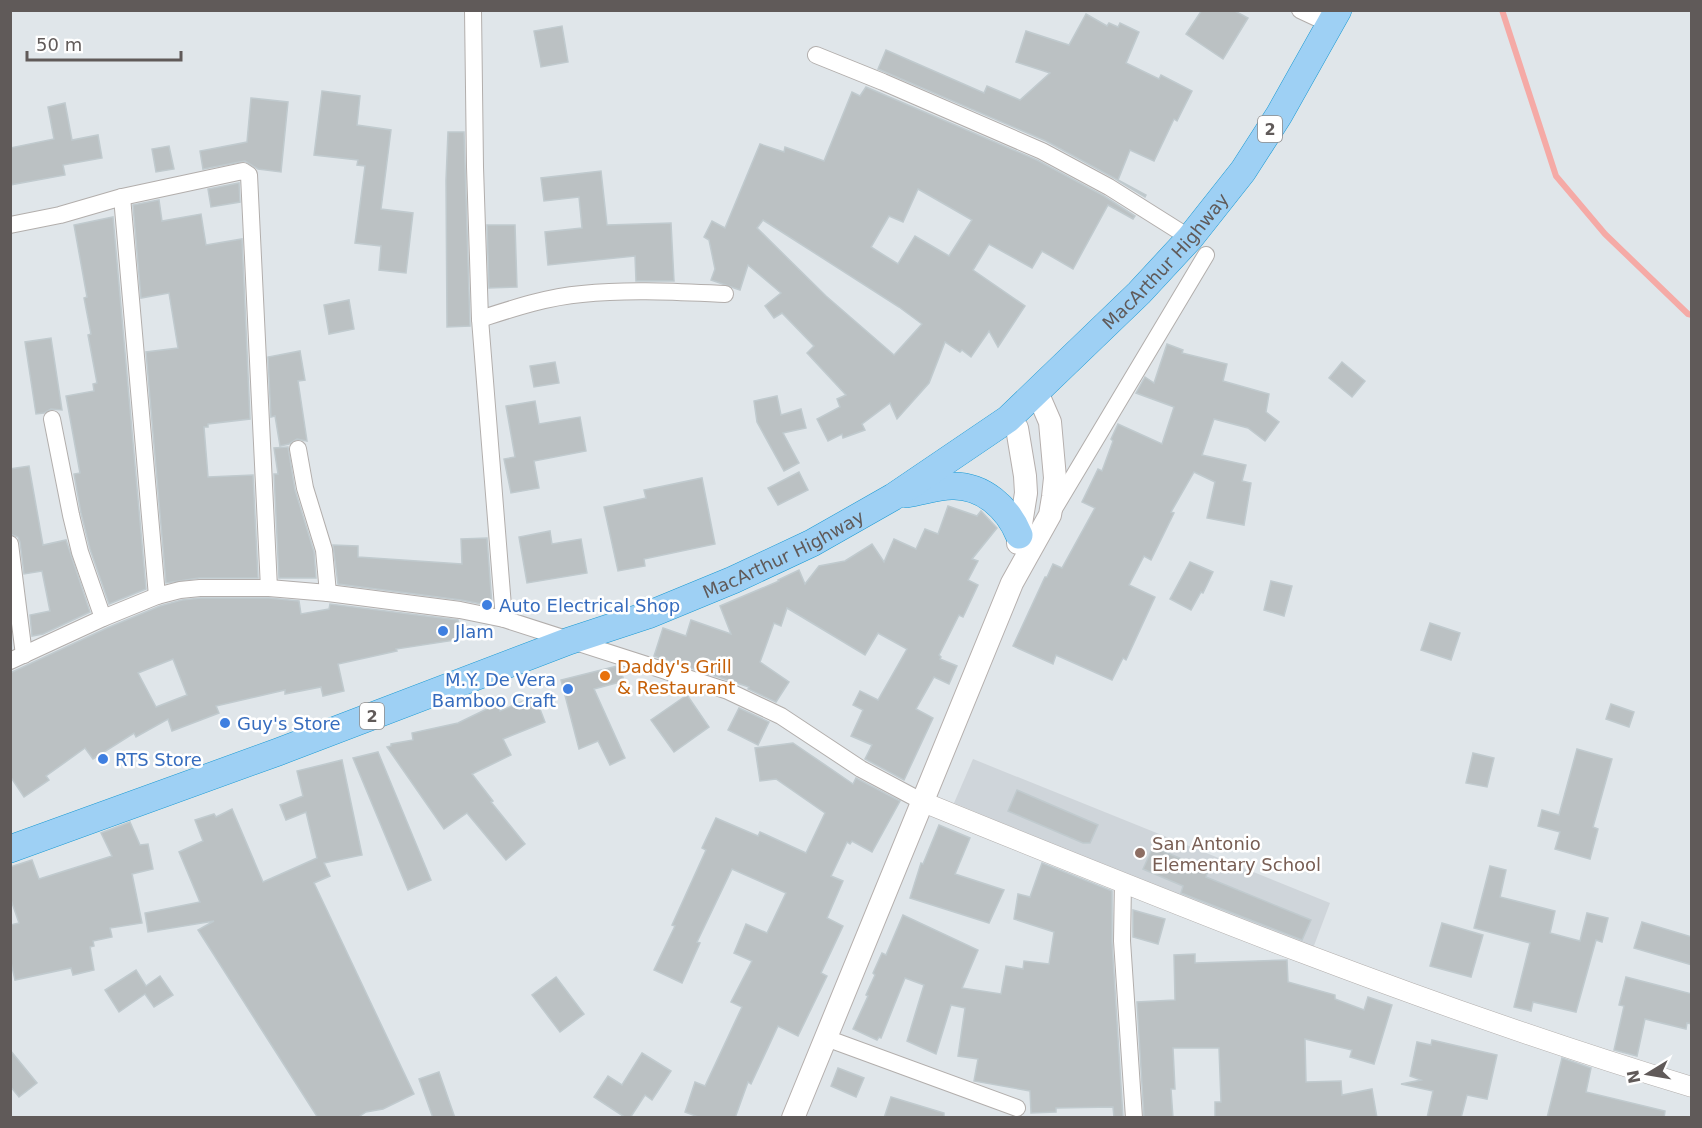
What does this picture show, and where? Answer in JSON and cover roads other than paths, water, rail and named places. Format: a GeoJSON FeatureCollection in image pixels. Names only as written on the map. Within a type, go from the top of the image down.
{"type":"FeatureCollection","features":[{"type":"Feature","properties":{"kind":"highway","name":"MacArthur Highway"},"geometry":{"type":"LineString","coordinates":[[10,849],[278,752],[569,641],[648,615],[733,580],[812,543],[893,497],[1008,419],[1139,293],[1198,247],[1279,115],[1334,17]]}},
{"type":"Feature","properties":{"kind":"highway"},"geometry":{"type":"LineString","coordinates":[[893,497],[952,486],[974,489],[995,501],[1019,535]]}},
{"type":"Feature","properties":{"kind":"main road"},"geometry":{"type":"LineString","coordinates":[[793,1118],[1012,583],[1050,515],[1055,478],[1053,448],[1050,422],[1037,393]]}},
{"type":"Feature","properties":{"kind":"main road"},"geometry":{"type":"LineString","coordinates":[[1008,419],[1017,429],[1026,493],[1012,583]]}},
{"type":"Feature","properties":{"kind":"street"},"geometry":{"type":"LineString","coordinates":[[473,10],[480,319],[504,618]]}},
{"type":"Feature","properties":{"kind":"street"},"geometry":{"type":"LineString","coordinates":[[1300,10],[1334,17]]}},
{"type":"Feature","properties":{"kind":"street"},"geometry":{"type":"LineString","coordinates":[[816,55],[1042,151],[1109,187],[1198,247],[1050,515]]}},
{"type":"Feature","properties":{"kind":"street"},"geometry":{"type":"LineString","coordinates":[[10,225],[60,215],[122,197],[243,171],[249,175],[269,588]]}},
{"type":"Feature","properties":{"kind":"street"},"geometry":{"type":"LineString","coordinates":[[122,197],[157,596]]}},
{"type":"Feature","properties":{"kind":"street"},"geometry":{"type":"LineString","coordinates":[[480,319],[527,304],[581,294],[647,291],[725,294]]}},
{"type":"Feature","properties":{"kind":"street"},"geometry":{"type":"LineString","coordinates":[[52,419],[78,543],[103,618]]}},
{"type":"Feature","properties":{"kind":"street"},"geometry":{"type":"LineString","coordinates":[[298,449],[305,488],[324,550],[328,593]]}},
{"type":"Feature","properties":{"kind":"street"},"geometry":{"type":"LineString","coordinates":[[10,544],[17,658],[157,596],[200,588],[269,588],[328,593],[504,618],[728,691],[781,716],[861,769],[923,802],[1343,969],[1498,1024],[1692,1087]]}},
{"type":"Feature","properties":{"kind":"street"},"geometry":{"type":"LineString","coordinates":[[1123,882],[1122,942],[1134,1118]]}},
{"type":"Feature","properties":{"kind":"street"},"geometry":{"type":"LineString","coordinates":[[826,1038],[1017,1108]]}},
{"type":"Feature","properties":{"kind":"waterway"},"geometry":{"type":"LineString","coordinates":[[1502,10],[1556,176],[1605,234],[1688,314],[1692,315]]}},
{"type":"Feature","properties":{"kind":"place","name":"Auto Electrical Shop"},"geometry":{"type":"Point","coordinates":[487,605]}},
{"type":"Feature","properties":{"kind":"place","name":"Jlam"},"geometry":{"type":"Point","coordinates":[443,631]}},
{"type":"Feature","properties":{"kind":"place","name":"Daddy's Grill & Restaurant"},"geometry":{"type":"Point","coordinates":[605,676]}},
{"type":"Feature","properties":{"kind":"place","name":"M.Y. De Vera Bamboo Craft"},"geometry":{"type":"Point","coordinates":[568,689]}},
{"type":"Feature","properties":{"kind":"place","name":"Guy's Store"},"geometry":{"type":"Point","coordinates":[225,723]}},
{"type":"Feature","properties":{"kind":"place","name":"RTS Store"},"geometry":{"type":"Point","coordinates":[103,759]}},
{"type":"Feature","properties":{"kind":"place","name":"San Antonio Elementary School"},"geometry":{"type":"Point","coordinates":[1140,853]}}]}
